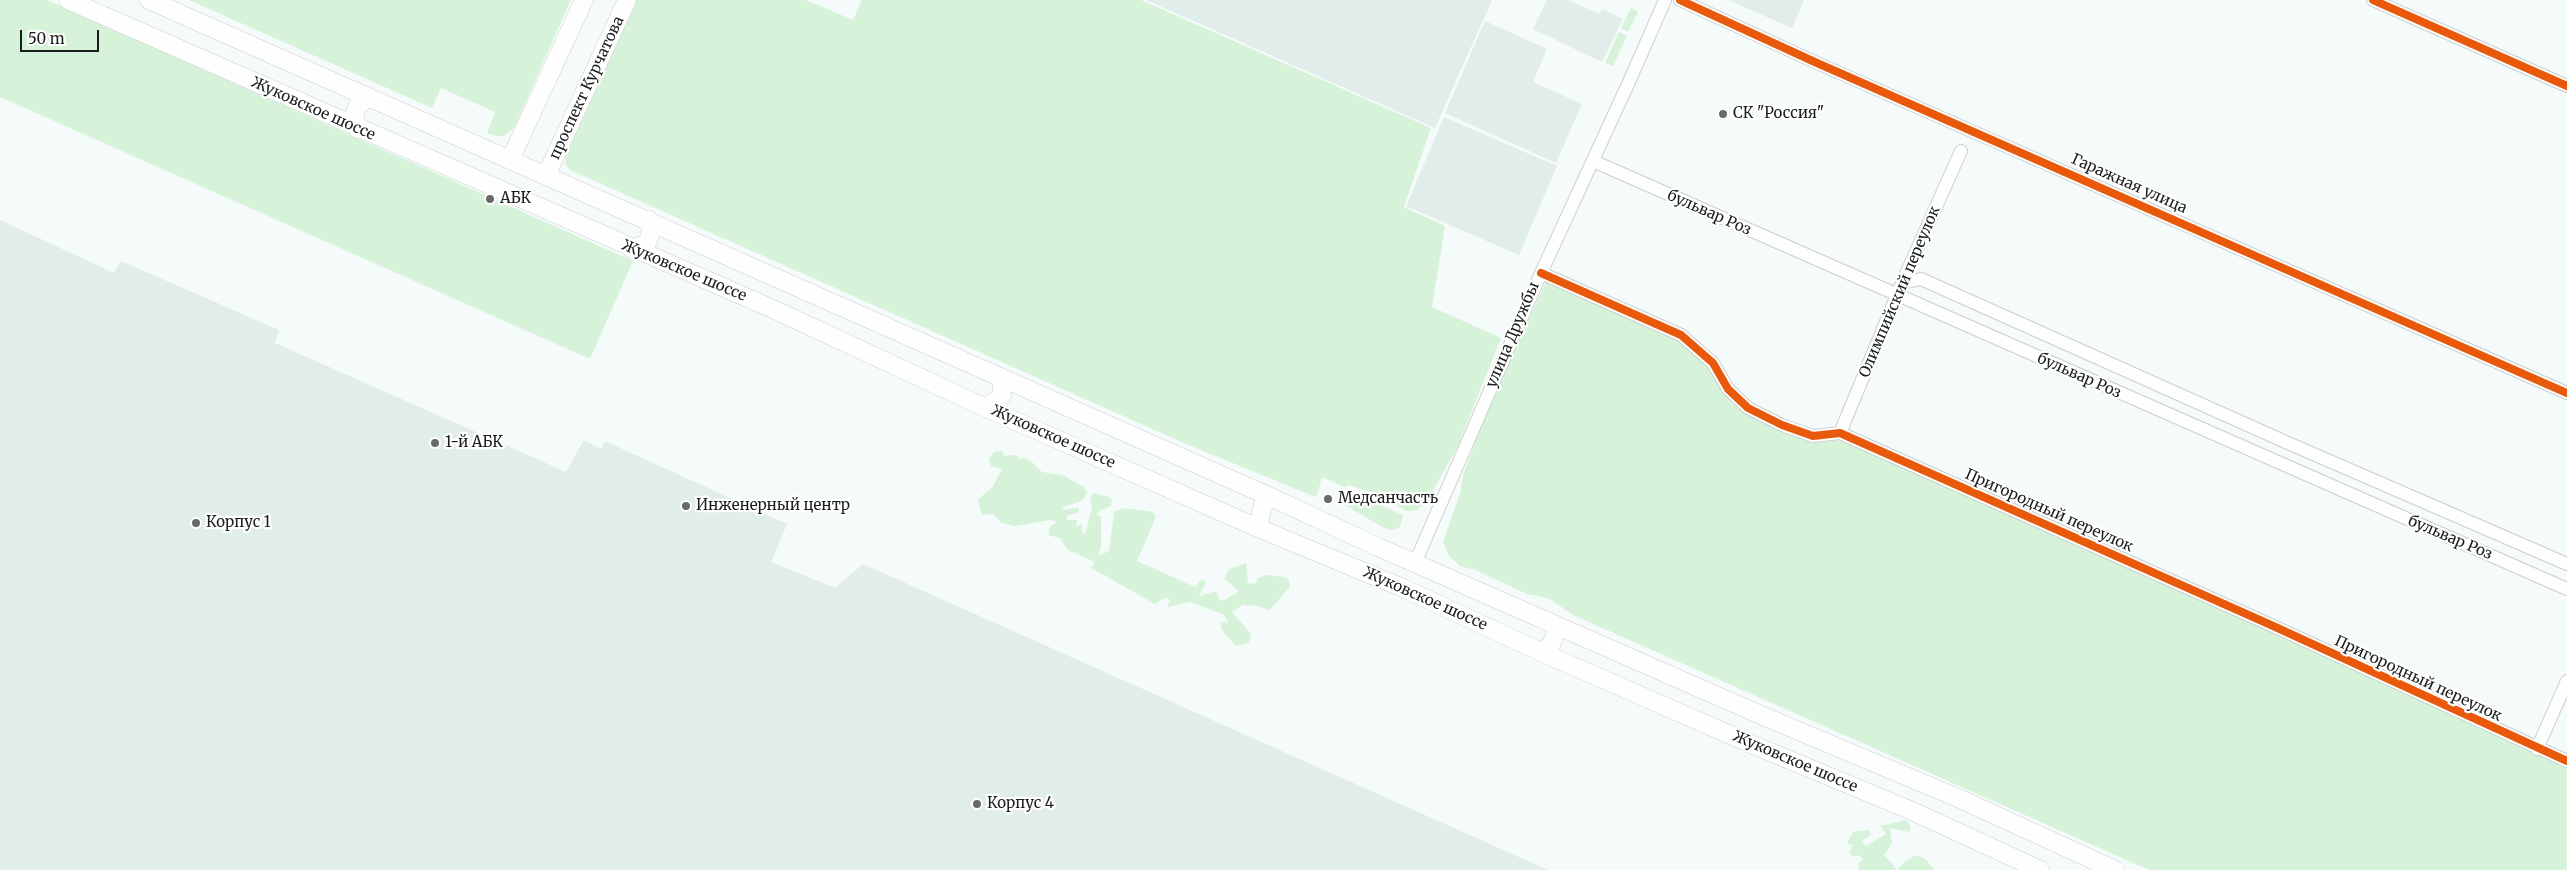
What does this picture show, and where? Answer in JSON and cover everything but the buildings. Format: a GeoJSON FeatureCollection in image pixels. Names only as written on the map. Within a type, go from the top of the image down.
{"type":"FeatureCollection","features":[{"type":"Feature","properties":{"kind":"main road","name":"Жуковское шоссе"},"geometry":{"type":"LineString","coordinates":[[68,0],[358,129],[775,310],[986,408],[1258,528],[1403,588],[1541,652],[1933,821],[2040,870]]}},
{"type":"Feature","properties":{"kind":"main road","name":"Жуковское шоссе"},"geometry":{"type":"LineString","coordinates":[[149,0],[1001,376],[1415,563],[1763,716],[1958,798],[2115,870]]}},
{"type":"Feature","properties":{"kind":"main road"},"geometry":{"type":"LineString","coordinates":[[510,160],[584,0]]}},
{"type":"Feature","properties":{"kind":"main road","name":"проспект Курчатова"},"geometry":{"type":"LineString","coordinates":[[546,176],[627,0]]}},
{"type":"Feature","properties":{"kind":"main road"},"geometry":{"type":"LineString","coordinates":[[358,129],[354,116],[358,106],[369,98]]}},
{"type":"Feature","properties":{"kind":"main road"},"geometry":{"type":"LineString","coordinates":[[632,249],[647,243],[651,233],[649,220]]}},
{"type":"Feature","properties":{"kind":"main road"},"geometry":{"type":"LineString","coordinates":[[986,408],[1002,396],[1001,376]]}},
{"type":"Feature","properties":{"kind":"main road"},"geometry":{"type":"LineString","coordinates":[[1258,528],[1263,504],[1273,498]]}},
{"type":"Feature","properties":{"kind":"main road"},"geometry":{"type":"LineString","coordinates":[[1541,652],[1551,645],[1556,632],[1554,624]]}},
{"type":"Feature","properties":{"kind":"street","name":"улица Дружбы"},"geometry":{"type":"LineString","coordinates":[[1415,563],[1541,273],[1665,0]]}},
{"type":"Feature","properties":{"kind":"street","name":"Гаражная улица"},"geometry":{"type":"LineString","coordinates":[[1680,0],[1817,63],[2567,393]]}},
{"type":"Feature","properties":{"kind":"street"},"geometry":{"type":"LineString","coordinates":[[2373,0],[2567,86]]}},
{"type":"Feature","properties":{"kind":"street","name":"Олимпийский переулок"},"geometry":{"type":"LineString","coordinates":[[1840,433],[1898,297],[1902,283],[1961,151]]}},
{"type":"Feature","properties":{"kind":"street","name":"бульвар Роз"},"geometry":{"type":"LineString","coordinates":[[1593,161],[1898,297],[2567,589]]}},
{"type":"Feature","properties":{"kind":"street"},"geometry":{"type":"LineString","coordinates":[[1541,273],[1681,335],[1713,363],[1728,389],[1748,408],[1782,425],[1813,436],[1840,433]]}},
{"type":"Feature","properties":{"kind":"street"},"geometry":{"type":"LineString","coordinates":[[1902,283],[1921,279],[2288,443],[2567,564]]}},
{"type":"Feature","properties":{"kind":"street","name":"Пригородный переулок"},"geometry":{"type":"LineString","coordinates":[[1840,433],[2271,625],[2567,762]]}},
{"type":"Feature","properties":{"kind":"street"},"geometry":{"type":"LineString","coordinates":[[2538,749],[2567,682]]}},
{"type":"Feature","properties":{"kind":"shaded area"},"geometry":{"type":"Polygon","coordinates":[[[1146,0],[1492,0],[1435,128],[1146,0]]]}},
{"type":"Feature","properties":{"kind":"shaded area"},"geometry":{"type":"Polygon","coordinates":[[[1547,0],[1568,0],[1599,14],[1602,9],[1623,19],[1602,62],[1533,29],[1547,0]]]}},
{"type":"Feature","properties":{"kind":"shaded area"},"geometry":{"type":"Polygon","coordinates":[[[1728,0],[1804,0],[1792,28],[1728,0]]]}},
{"type":"Feature","properties":{"kind":"shaded area"},"geometry":{"type":"Polygon","coordinates":[[[1485,21],[1547,49],[1533,82],[1582,104],[1556,163],[1445,113],[1485,21]]]}},
{"type":"Feature","properties":{"kind":"shaded area"},"geometry":{"type":"Polygon","coordinates":[[[1444,117],[1557,166],[1519,255],[1406,206],[1444,117]]]}},
{"type":"Feature","properties":{"kind":"shaded area"},"geometry":{"type":"Polygon","coordinates":[[[0,220],[114,273],[121,261],[279,330],[275,343],[566,472],[584,440],[601,449],[605,441],[787,524],[771,562],[835,588],[863,564],[1548,870],[0,870],[0,220]]]}},
{"type":"Feature","properties":{"kind":"green space"},"geometry":{"type":"Polygon","coordinates":[[[0,0],[47,0],[633,261],[590,359],[0,97],[0,0]]]}},
{"type":"Feature","properties":{"kind":"green space"},"geometry":{"type":"Polygon","coordinates":[[[189,0],[571,0],[514,128],[504,136],[497,136],[487,133],[495,112],[441,88],[432,108],[189,0]]]}},
{"type":"Feature","properties":{"kind":"green space"},"geometry":{"type":"Polygon","coordinates":[[[635,0],[806,0],[853,20],[862,0],[1141,0],[1431,128],[1404,207],[1445,226],[1432,307],[1501,338],[1457,448],[1427,501],[1417,510],[1407,511],[1369,492],[1349,485],[1344,487],[1322,477],[1317,495],[1313,496],[1184,443],[570,170],[565,163],[566,156],[635,0]]]}},
{"type":"Feature","properties":{"kind":"green space"},"geometry":{"type":"Polygon","coordinates":[[[1631,8],[1638,12],[1628,32],[1621,28],[1631,8]]]}},
{"type":"Feature","properties":{"kind":"green space"},"geometry":{"type":"Polygon","coordinates":[[[1619,32],[1627,36],[1613,66],[1605,63],[1619,32]]]}},
{"type":"Feature","properties":{"kind":"green space"},"geometry":{"type":"Polygon","coordinates":[[[1547,280],[1680,339],[1713,369],[1731,403],[1742,410],[1817,440],[1855,442],[2567,759],[2567,870],[2149,870],[1573,615],[1548,598],[1527,594],[1473,569],[1461,567],[1449,556],[1443,542],[1460,494],[1463,475],[1491,400],[1547,280]]]}},
{"type":"Feature","properties":{"kind":"green space"},"geometry":{"type":"Polygon","coordinates":[[[1002,451],[1004,456],[1017,455],[1020,459],[1024,458],[1032,462],[1042,472],[1062,475],[1084,487],[1087,493],[1083,500],[1064,507],[1062,510],[1079,508],[1079,512],[1067,516],[1067,520],[1077,520],[1076,526],[1083,525],[1081,530],[1085,535],[1092,507],[1090,499],[1093,493],[1110,497],[1112,501],[1111,506],[1099,511],[1097,515],[1101,516],[1101,547],[1098,556],[1109,551],[1114,512],[1124,508],[1153,512],[1156,517],[1137,561],[1195,587],[1202,579],[1206,583],[1199,596],[1216,591],[1219,599],[1223,601],[1239,591],[1224,579],[1229,569],[1246,563],[1248,583],[1255,584],[1258,578],[1267,575],[1278,576],[1288,578],[1290,587],[1270,610],[1257,606],[1243,605],[1232,612],[1251,634],[1249,643],[1236,646],[1221,629],[1221,622],[1228,623],[1224,615],[1191,602],[1167,607],[1170,600],[1166,597],[1155,604],[1091,568],[1095,562],[1068,550],[1060,538],[1048,535],[1050,527],[1056,522],[1051,520],[1015,526],[1001,523],[994,514],[982,515],[978,499],[992,488],[1002,469],[991,466],[989,459],[994,452],[1002,451]]]}},
{"type":"Feature","properties":{"kind":"green space"},"geometry":{"type":"Polygon","coordinates":[[[1349,491],[1403,515],[1400,527],[1393,530],[1384,528],[1343,504],[1342,497],[1349,491]]]}},
{"type":"Feature","properties":{"kind":"green space"},"geometry":{"type":"Polygon","coordinates":[[[1906,820],[1910,826],[1910,832],[1890,828],[1892,843],[1884,856],[1896,870],[1858,870],[1859,863],[1864,859],[1858,855],[1853,857],[1849,852],[1853,846],[1847,843],[1853,832],[1869,830],[1871,835],[1861,841],[1866,846],[1886,834],[1880,826],[1906,820]]]}},
{"type":"Feature","properties":{"kind":"green space"},"geometry":{"type":"Polygon","coordinates":[[[1916,855],[1925,859],[1935,870],[1897,870],[1905,861],[1916,855]]]}},
{"type":"Feature","properties":{"kind":"cycle path"},"geometry":{"type":"LineString","coordinates":[[1680,0],[1817,63],[2567,393]]}},
{"type":"Feature","properties":{"kind":"cycle path"},"geometry":{"type":"LineString","coordinates":[[2373,0],[2567,86]]}},
{"type":"Feature","properties":{"kind":"cycle path"},"geometry":{"type":"LineString","coordinates":[[1541,273],[1681,335],[1713,363],[1728,389],[1748,408],[1782,425],[1813,436],[1840,433],[2271,625],[2567,761]]}},
{"type":"Feature","properties":{"kind":"place","name":"СК \"Россия\""},"geometry":{"type":"Point","coordinates":[1723,114]}},
{"type":"Feature","properties":{"kind":"place","name":"АБК"},"geometry":{"type":"Point","coordinates":[490,199]}},
{"type":"Feature","properties":{"kind":"place","name":"1-й АБК"},"geometry":{"type":"Point","coordinates":[435,443]}},
{"type":"Feature","properties":{"kind":"place","name":"Медсанчасть"},"geometry":{"type":"Point","coordinates":[1328,499]}},
{"type":"Feature","properties":{"kind":"place","name":"Инженерный центр"},"geometry":{"type":"Point","coordinates":[686,506]}},
{"type":"Feature","properties":{"kind":"place","name":"Корпус 1"},"geometry":{"type":"Point","coordinates":[196,523]}},
{"type":"Feature","properties":{"kind":"place","name":"Корпус 4"},"geometry":{"type":"Point","coordinates":[977,804]}}]}
